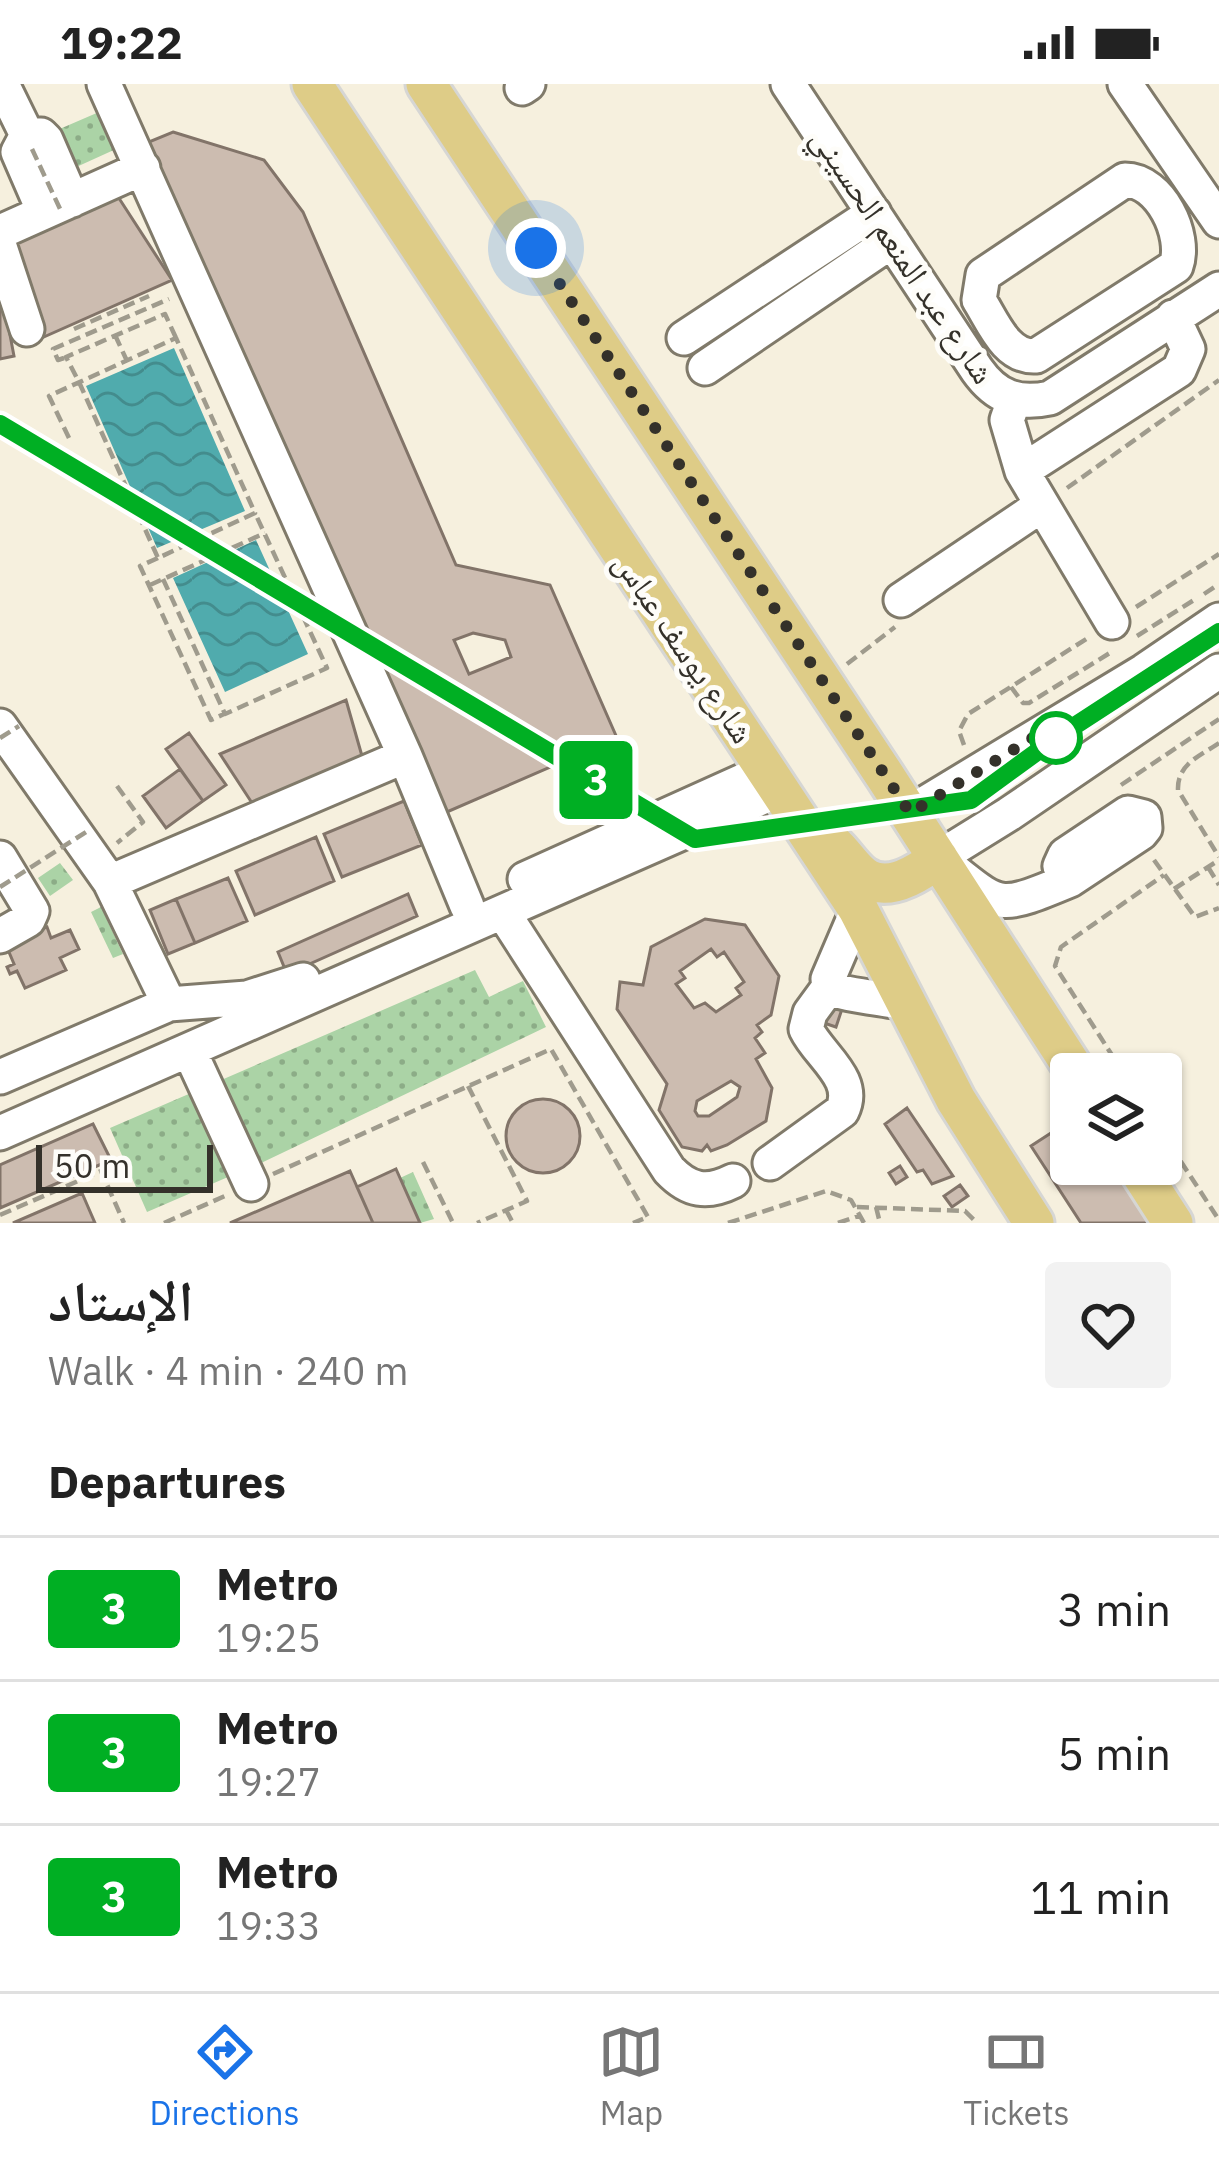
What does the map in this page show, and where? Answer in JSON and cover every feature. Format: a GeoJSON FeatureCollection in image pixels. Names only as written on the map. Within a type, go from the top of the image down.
{"type":"FeatureCollection","features":[{"type":"Feature","properties":{"kind":"main road","name":"شارع يوسف عباس"},"geometry":{"type":"LineString","coordinates":[[312,84],[857,909],[956,1100],[1034,1223]]}},
{"type":"Feature","properties":{"kind":"main road"},"geometry":{"type":"LineString","coordinates":[[427,84],[1063,1053]]}},
{"type":"Feature","properties":{"kind":"main road"},"geometry":{"type":"LineString","coordinates":[[812,840],[835,845],[865,878],[880,882],[912,877],[938,858]]}},
{"type":"Feature","properties":{"kind":"main road"},"geometry":{"type":"LineString","coordinates":[[1149,1185],[1173,1223]]}},
{"type":"Feature","properties":{"kind":"street"},"geometry":{"type":"LineString","coordinates":[[2,84],[30,142],[18,152],[59,208]]}},
{"type":"Feature","properties":{"kind":"street"},"geometry":{"type":"LineString","coordinates":[[104,84],[405,756],[467,906]]}},
{"type":"Feature","properties":{"kind":"street","name":"شارع عبد المنعم الحسيني"},"geometry":{"type":"LineString","coordinates":[[788,84],[986,383],[1014,400],[1051,398],[1219,289]]}},
{"type":"Feature","properties":{"kind":"street"},"geometry":{"type":"LineString","coordinates":[[1125,84],[1219,221]]}},
{"type":"Feature","properties":{"kind":"street"},"geometry":{"type":"LineString","coordinates":[[0,232],[143,168]]}},
{"type":"Feature","properties":{"kind":"street"},"geometry":{"type":"LineString","coordinates":[[1125,180],[1138,180],[1177,229],[1180,254],[1176,266],[1114,306],[1036,356],[1024,357],[1012,351],[979,300],[978,287],[992,267],[1125,180]]}},
{"type":"Feature","properties":{"kind":"street"},"geometry":{"type":"LineString","coordinates":[[684,338],[883,227]]}},
{"type":"Feature","properties":{"kind":"street"},"geometry":{"type":"LineString","coordinates":[[705,368],[883,227]]}},
{"type":"Feature","properties":{"kind":"street"},"geometry":{"type":"LineString","coordinates":[[0,247],[27,329]]}},
{"type":"Feature","properties":{"kind":"street"},"geometry":{"type":"LineString","coordinates":[[1114,306],[1138,340]]}},
{"type":"Feature","properties":{"kind":"street"},"geometry":{"type":"LineString","coordinates":[[1022,471],[1179,370],[1188,349],[1173,317]]}},
{"type":"Feature","properties":{"kind":"street"},"geometry":{"type":"LineString","coordinates":[[1014,400],[1007,420],[1022,471],[1112,622]]}},
{"type":"Feature","properties":{"kind":"street"},"geometry":{"type":"LineString","coordinates":[[901,600],[1042,505]]}},
{"type":"Feature","properties":{"kind":"street"},"geometry":{"type":"LineString","coordinates":[[910,813],[1219,620]]}},
{"type":"Feature","properties":{"kind":"street"},"geometry":{"type":"LineString","coordinates":[[1138,835],[1146,823],[1134,812],[1065,855],[1060,866],[1070,880],[1020,901],[1003,903],[938,858],[1219,670]]}},
{"type":"Feature","properties":{"kind":"street"},"geometry":{"type":"LineString","coordinates":[[9,726],[110,882],[169,1004]]}},
{"type":"Feature","properties":{"kind":"street"},"geometry":{"type":"LineString","coordinates":[[110,882],[405,756]]}},
{"type":"Feature","properties":{"kind":"street"},"geometry":{"type":"LineString","coordinates":[[991,764],[1007,784],[1030,800]]}},
{"type":"Feature","properties":{"kind":"street"},"geometry":{"type":"LineString","coordinates":[[3,1069],[169,1004],[247,998],[290,986],[467,906],[773,780]]}},
{"type":"Feature","properties":{"kind":"street"},"geometry":{"type":"LineString","coordinates":[[0,1133],[504,914],[773,780]]}},
{"type":"Feature","properties":{"kind":"street"},"geometry":{"type":"LineString","coordinates":[[0,858],[32,911],[28,920],[0,936]]}},
{"type":"Feature","properties":{"kind":"street"},"geometry":{"type":"LineString","coordinates":[[857,909],[828,979],[830,987],[836,992],[909,1004]]}},
{"type":"Feature","properties":{"kind":"street"},"geometry":{"type":"LineString","coordinates":[[504,914],[669,1170],[682,1183],[699,1190],[717,1189],[733,1181]]}},
{"type":"Feature","properties":{"kind":"street"},"geometry":{"type":"LineString","coordinates":[[770,1163],[842,1111],[847,1102],[844,1081],[806,1029],[810,1013],[830,987]]}},
{"type":"Feature","properties":{"kind":"street"},"geometry":{"type":"LineString","coordinates":[[126,1023],[146,1036],[150,1069]]}},
{"type":"Feature","properties":{"kind":"street"},"geometry":{"type":"LineString","coordinates":[[190,1052],[251,1184]]}},
{"type":"Feature","properties":{"kind":"path"},"geometry":{"type":"LineString","coordinates":[[30,142],[59,208]]}},
{"type":"Feature","properties":{"kind":"path"},"geometry":{"type":"LineString","coordinates":[[78,339],[73,327],[149,296]]}},
{"type":"Feature","properties":{"kind":"path"},"geometry":{"type":"LineString","coordinates":[[165,314],[58,360],[53,350],[163,302],[327,668],[211,720],[140,566],[255,513]]}},
{"type":"Feature","properties":{"kind":"path"},"geometry":{"type":"LineString","coordinates":[[115,335],[127,361]]}},
{"type":"Feature","properties":{"kind":"path"},"geometry":{"type":"LineString","coordinates":[[69,439],[50,395],[176,338]]}},
{"type":"Feature","properties":{"kind":"path"},"geometry":{"type":"LineString","coordinates":[[66,357],[158,558]]}},
{"type":"Feature","properties":{"kind":"path"},"geometry":{"type":"LineString","coordinates":[[1042,505],[1219,380]]}},
{"type":"Feature","properties":{"kind":"path"},"geometry":{"type":"LineString","coordinates":[[148,585],[265,533]]}},
{"type":"Feature","properties":{"kind":"path"},"geometry":{"type":"LineString","coordinates":[[991,764],[962,742],[961,723],[1219,554]]}},
{"type":"Feature","properties":{"kind":"path"},"geometry":{"type":"LineString","coordinates":[[163,579],[225,714]]}},
{"type":"Feature","properties":{"kind":"path"},"geometry":{"type":"LineString","coordinates":[[822,681],[893,631],[901,600]]}},
{"type":"Feature","properties":{"kind":"path"},"geometry":{"type":"LineString","coordinates":[[176,646],[190,638]]}},
{"type":"Feature","properties":{"kind":"path"},"geometry":{"type":"LineString","coordinates":[[203,703],[217,697]]}},
{"type":"Feature","properties":{"kind":"path"},"geometry":{"type":"LineString","coordinates":[[0,738],[9,726]]}},
{"type":"Feature","properties":{"kind":"path"},"geometry":{"type":"LineString","coordinates":[[1174,889],[1219,858],[1178,790],[1178,782],[1185,766],[1219,743]]}},
{"type":"Feature","properties":{"kind":"path"},"geometry":{"type":"LineString","coordinates":[[109,842],[116,844],[142,824],[117,786]]}},
{"type":"Feature","properties":{"kind":"path"},"geometry":{"type":"LineString","coordinates":[[0,887],[86,832]]}},
{"type":"Feature","properties":{"kind":"path"},"geometry":{"type":"LineString","coordinates":[[1138,835],[1195,917],[1219,908]]}},
{"type":"Feature","properties":{"kind":"path"},"geometry":{"type":"LineString","coordinates":[[1208,867],[1219,884]]}},
{"type":"Feature","properties":{"kind":"path"},"geometry":{"type":"LineString","coordinates":[[1111,1053],[1055,959],[1061,947],[1164,875]]}},
{"type":"Feature","properties":{"kind":"path"},"geometry":{"type":"LineString","coordinates":[[164,1223],[551,1049],[648,1216],[632,1223]]}},
{"type":"Feature","properties":{"kind":"path"},"geometry":{"type":"LineString","coordinates":[[468,1086],[527,1202],[477,1223]]}},
{"type":"Feature","properties":{"kind":"path"},"geometry":{"type":"LineString","coordinates":[[423,1162],[453,1223]]}},
{"type":"Feature","properties":{"kind":"path"},"geometry":{"type":"LineString","coordinates":[[1182,1163],[1219,1220]]}},
{"type":"Feature","properties":{"kind":"path"},"geometry":{"type":"LineString","coordinates":[[0,1215],[101,1171],[124,1223]]}},
{"type":"Feature","properties":{"kind":"path"},"geometry":{"type":"LineString","coordinates":[[728,1223],[826,1191],[844,1195],[863,1219],[838,1223]]}},
{"type":"Feature","properties":{"kind":"path"},"geometry":{"type":"LineString","coordinates":[[857,1207],[965,1211],[977,1223]]}},
{"type":"Feature","properties":{"kind":"path"},"geometry":{"type":"LineString","coordinates":[[876,1208],[880,1223]]}},
{"type":"Feature","properties":{"kind":"path"},"geometry":{"type":"LineString","coordinates":[[506,1210],[512,1223]]}},
{"type":"Feature","properties":{"kind":"green space"},"geometry":{"type":"Polygon","coordinates":[[[99,112],[116,149],[72,169],[55,131],[99,112]]]}},
{"type":"Feature","properties":{"kind":"green space"},"geometry":{"type":"Polygon","coordinates":[[[60,863],[73,880],[50,896],[38,878],[60,863]]]}},
{"type":"Feature","properties":{"kind":"green space"},"geometry":{"type":"Polygon","coordinates":[[[101,907],[123,954],[113,958],[91,912],[101,907]]]}},
{"type":"Feature","properties":{"kind":"green space"},"geometry":{"type":"Polygon","coordinates":[[[475,970],[489,997],[523,981],[546,1027],[259,1164],[219,1081],[475,970]]]}},
{"type":"Feature","properties":{"kind":"green space"},"geometry":{"type":"Polygon","coordinates":[[[191,1093],[228,1177],[147,1212],[110,1128],[191,1093]]]}},
{"type":"Feature","properties":{"kind":"green space"},"geometry":{"type":"Polygon","coordinates":[[[413,1172],[434,1219],[420,1223],[400,1178],[413,1172]]]}},
{"type":"Feature","properties":{"kind":"water"},"geometry":{"type":"Polygon","coordinates":[[[174,348],[245,511],[157,548],[86,386],[174,348]]]}},
{"type":"Feature","properties":{"kind":"water"},"geometry":{"type":"Polygon","coordinates":[[[256,540],[308,654],[225,692],[173,578],[256,540]]]}},
{"type":"Feature","properties":{"kind":"building"},"geometry":{"type":"Polygon","coordinates":[[[173,132],[264,160],[303,212],[456,565],[550,585],[617,738],[440,815],[139,146],[173,132]],[[473,633],[454,640],[469,674],[511,657],[505,640],[473,633]]]}},
{"type":"Feature","properties":{"kind":"building"},"geometry":{"type":"Polygon","coordinates":[[[113,189],[172,280],[37,340],[8,233],[113,189]]]}},
{"type":"Feature","properties":{"kind":"building"},"geometry":{"type":"Polygon","coordinates":[[[0,299],[14,356],[0,359],[0,299]]]}},
{"type":"Feature","properties":{"kind":"building"},"geometry":{"type":"Polygon","coordinates":[[[346,700],[362,756],[252,803],[220,754],[346,700]]]}},
{"type":"Feature","properties":{"kind":"building"},"geometry":{"type":"Polygon","coordinates":[[[189,733],[226,785],[203,801],[166,749],[189,733]]]}},
{"type":"Feature","properties":{"kind":"building"},"geometry":{"type":"Polygon","coordinates":[[[180,769],[203,801],[166,828],[143,796],[180,769]]]}},
{"type":"Feature","properties":{"kind":"building"},"geometry":{"type":"Polygon","coordinates":[[[404,801],[422,845],[342,877],[324,834],[404,801]]]}},
{"type":"Feature","properties":{"kind":"building"},"geometry":{"type":"Polygon","coordinates":[[[316,837],[334,881],[255,915],[236,871],[316,837]]]}},
{"type":"Feature","properties":{"kind":"building"},"geometry":{"type":"Polygon","coordinates":[[[228,878],[247,921],[195,943],[176,899],[228,878]]]}},
{"type":"Feature","properties":{"kind":"building"},"geometry":{"type":"Polygon","coordinates":[[[408,894],[417,916],[287,974],[278,952],[408,894]]]}},
{"type":"Feature","properties":{"kind":"building"},"geometry":{"type":"Polygon","coordinates":[[[176,899],[195,943],[168,954],[150,910],[176,899]]]}},
{"type":"Feature","properties":{"kind":"building"},"geometry":{"type":"Polygon","coordinates":[[[705,919],[745,925],[779,976],[771,1015],[757,1025],[762,1032],[755,1038],[765,1053],[756,1059],[772,1088],[766,1121],[711,1151],[707,1145],[702,1151],[682,1147],[659,1110],[667,1084],[617,1009],[620,982],[643,985],[651,947],[705,919]],[[711,949],[680,971],[685,978],[676,984],[694,1008],[705,1003],[716,1012],[741,995],[736,988],[744,982],[724,952],[717,957],[711,949]],[[731,1081],[697,1101],[698,1116],[709,1116],[737,1097],[740,1087],[731,1081]]]}},
{"type":"Feature","properties":{"kind":"building"},"geometry":{"type":"Polygon","coordinates":[[[47,927],[51,938],[70,930],[79,949],[60,958],[66,970],[25,988],[17,971],[10,974],[7,967],[14,964],[6,945],[47,927]]]}},
{"type":"Feature","properties":{"kind":"building"},"geometry":{"type":"Polygon","coordinates":[[[825,1000],[843,1006],[836,1027],[818,1021],[825,1000]]]}},
{"type":"Feature","properties":{"kind":"building"},"geometry":{"type":"Polygon","coordinates":[[[543,1099],[569,1110],[580,1136],[569,1162],[543,1173],[517,1162],[506,1136],[517,1110],[543,1099]]]}},
{"type":"Feature","properties":{"kind":"building"},"geometry":{"type":"Polygon","coordinates":[[[907,1108],[953,1176],[932,1184],[923,1170],[917,1172],[885,1124],[907,1108]]]}},
{"type":"Feature","properties":{"kind":"building"},"geometry":{"type":"Polygon","coordinates":[[[93,1124],[111,1160],[0,1208],[0,1165],[93,1124]]]}},
{"type":"Feature","properties":{"kind":"building"},"geometry":{"type":"Polygon","coordinates":[[[1050,1134],[1050,1175],[1031,1146],[1050,1134]]]}},
{"type":"Feature","properties":{"kind":"building"},"geometry":{"type":"Polygon","coordinates":[[[900,1166],[907,1177],[896,1184],[889,1173],[900,1166]]]}},
{"type":"Feature","properties":{"kind":"building"},"geometry":{"type":"Polygon","coordinates":[[[396,1169],[420,1223],[373,1223],[357,1187],[396,1169]]]}},
{"type":"Feature","properties":{"kind":"building"},"geometry":{"type":"Polygon","coordinates":[[[350,1171],[373,1223],[230,1223],[350,1171]]]}},
{"type":"Feature","properties":{"kind":"building"},"geometry":{"type":"Polygon","coordinates":[[[960,1185],[968,1196],[952,1207],[944,1196],[960,1185]]]}},
{"type":"Feature","properties":{"kind":"building"},"geometry":{"type":"Polygon","coordinates":[[[1056,1185],[1168,1185],[1193,1223],[1081,1223],[1056,1185]]]}},
{"type":"Feature","properties":{"kind":"building"},"geometry":{"type":"Polygon","coordinates":[[[82,1193],[95,1223],[13,1223],[82,1193]]]}},
{"type":"Feature","properties":{"kind":"metro line","name":"3"},"geometry":{"type":"LineString","coordinates":[[0,424],[695,839],[971,800],[1056,738],[1219,632]]}},
{"type":"Feature","properties":{"kind":"route"},"geometry":{"type":"LineString","coordinates":[[536,248],[910,813],[1036,736],[1056,738]]}}]}
